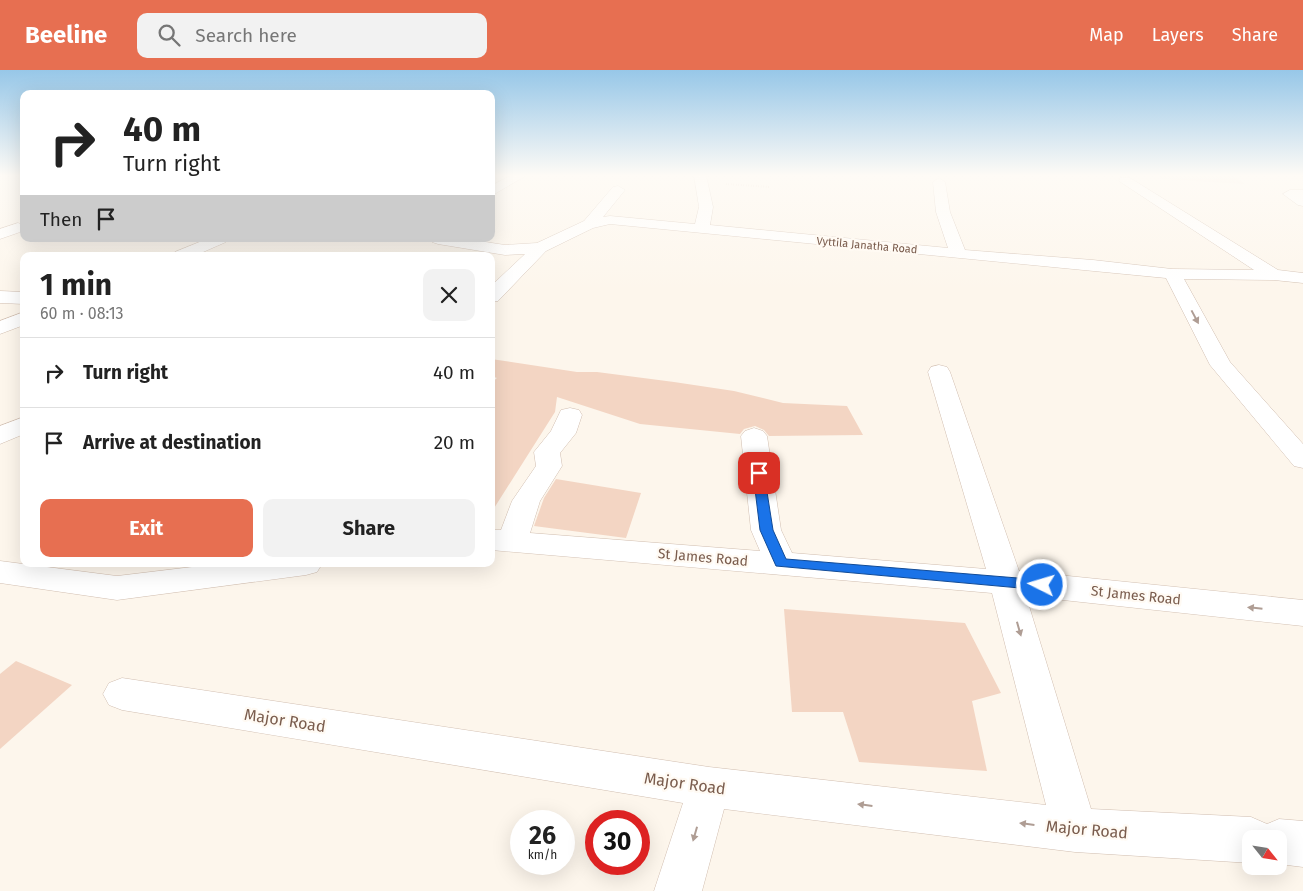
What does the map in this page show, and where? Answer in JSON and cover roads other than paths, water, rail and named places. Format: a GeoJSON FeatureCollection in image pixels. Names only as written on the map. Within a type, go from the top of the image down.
{"type":"FeatureCollection","features":[{"type":"Feature","properties":{"kind":"street"},"geometry":{"type":"LineString","coordinates":[[589,224],[598,213]]}},
{"type":"Feature","properties":{"kind":"street"},"geometry":{"type":"LineString","coordinates":[[702,230],[705,213]]}},
{"type":"Feature","properties":{"kind":"street"},"geometry":{"type":"LineString","coordinates":[[943,213],[958,254]]}},
{"type":"Feature","properties":{"kind":"street"},"geometry":{"type":"LineString","coordinates":[[1177,213],[1274,275]]}},
{"type":"Feature","properties":{"kind":"street","name":"Vyttila Janatha Road"},"geometry":{"type":"LineString","coordinates":[[456,242],[505,250],[540,248],[589,224],[610,220],[1172,274],[1274,275],[1303,278]]}},
{"type":"Feature","properties":{"kind":"street"},"geometry":{"type":"LineString","coordinates":[[0,234],[18,228]]}},
{"type":"Feature","properties":{"kind":"street"},"geometry":{"type":"LineString","coordinates":[[190,252],[213,242]]}},
{"type":"Feature","properties":{"kind":"street"},"geometry":{"type":"LineString","coordinates":[[495,293],[540,248]]}},
{"type":"Feature","properties":{"kind":"street"},"geometry":{"type":"LineString","coordinates":[[1172,274],[1221,365],[1303,460]]}},
{"type":"Feature","properties":{"kind":"street"},"geometry":{"type":"LineString","coordinates":[[0,297],[20,298]]}},
{"type":"Feature","properties":{"kind":"street"},"geometry":{"type":"LineString","coordinates":[[0,328],[20,320]]}},
{"type":"Feature","properties":{"kind":"street"},"geometry":{"type":"LineString","coordinates":[[940,372],[1006,582],[1075,830]]}},
{"type":"Feature","properties":{"kind":"street"},"geometry":{"type":"LineString","coordinates":[[502,540],[519,514],[531,490],[549,466],[547,452],[563,433],[570,415]]}},
{"type":"Feature","properties":{"kind":"street"},"geometry":{"type":"LineString","coordinates":[[0,436],[20,426]]}},
{"type":"Feature","properties":{"kind":"street"},"geometry":{"type":"LineString","coordinates":[[754,436],[766,530],[781,563]]}},
{"type":"Feature","properties":{"kind":"street","name":"St James Road"},"geometry":{"type":"LineString","coordinates":[[502,540],[1006,582],[1303,613]]}},
{"type":"Feature","properties":{"kind":"street"},"geometry":{"type":"LineString","coordinates":[[0,572],[117,588],[282,567]]}},
{"type":"Feature","properties":{"kind":"street","name":"Major Road"},"geometry":{"type":"LineString","coordinates":[[122,694],[709,787],[1075,830],[1242,839]]}},
{"type":"Feature","properties":{"kind":"street"},"geometry":{"type":"LineString","coordinates":[[678,891],[709,787]]}},
{"type":"Feature","properties":{"kind":"street"},"geometry":{"type":"LineString","coordinates":[[1288,843],[1303,844]]}}]}
